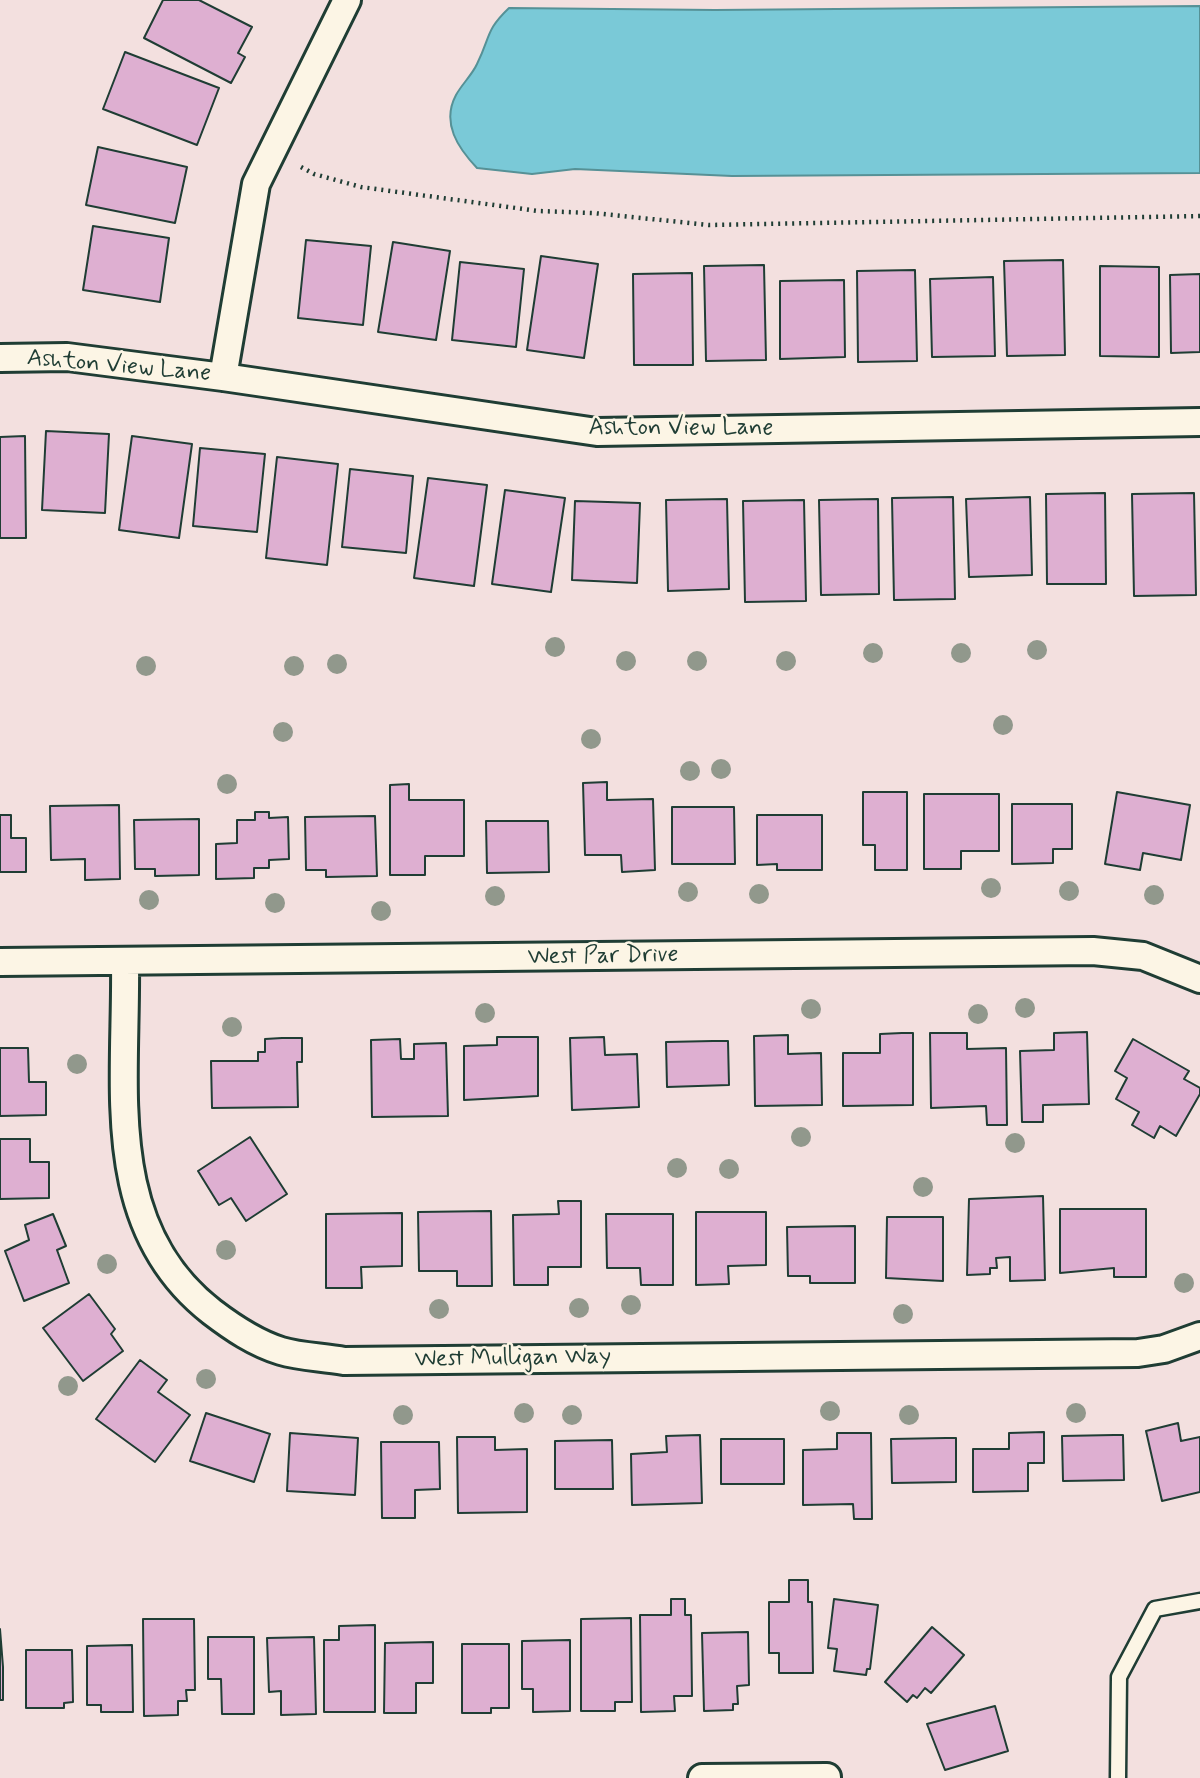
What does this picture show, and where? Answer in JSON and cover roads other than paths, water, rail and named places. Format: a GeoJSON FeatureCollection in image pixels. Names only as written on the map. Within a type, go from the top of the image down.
{"type":"FeatureCollection","features":[{"type":"Feature","properties":{"kind":"street"},"geometry":{"type":"LineString","coordinates":[[223,377],[256,184],[347,0]]}},
{"type":"Feature","properties":{"kind":"street","name":"Ashton View Lane"},"geometry":{"type":"LineString","coordinates":[[0,358],[67,358],[223,377],[597,432],[1200,422]]}},
{"type":"Feature","properties":{"kind":"street","name":"West Par Drive"},"geometry":{"type":"LineString","coordinates":[[0,962],[1093,951],[1143,956],[1200,979]]}},
{"type":"Feature","properties":{"kind":"street","name":"West Mulligan Way"},"geometry":{"type":"LineString","coordinates":[[125,962],[127,1147],[137,1207],[162,1258],[197,1301],[232,1328],[281,1351],[344,1361],[1138,1353],[1164,1349],[1200,1336]]}},
{"type":"Feature","properties":{"kind":"street"},"geometry":{"type":"LineString","coordinates":[[702,1778],[827,1777]]}},
{"type":"Feature","properties":{"kind":"lane"},"geometry":{"type":"LineString","coordinates":[[1118,1778],[1119,1677],[1155,1609],[1200,1601]]}},
{"type":"Feature","properties":{"kind":"water"},"geometry":{"type":"Polygon","coordinates":[[[1200,6],[1200,173],[732,176],[575,169],[532,174],[477,168],[458,143],[451,125],[450,115],[456,95],[475,68],[492,28],[509,8],[715,10],[1200,6]]]}}]}
